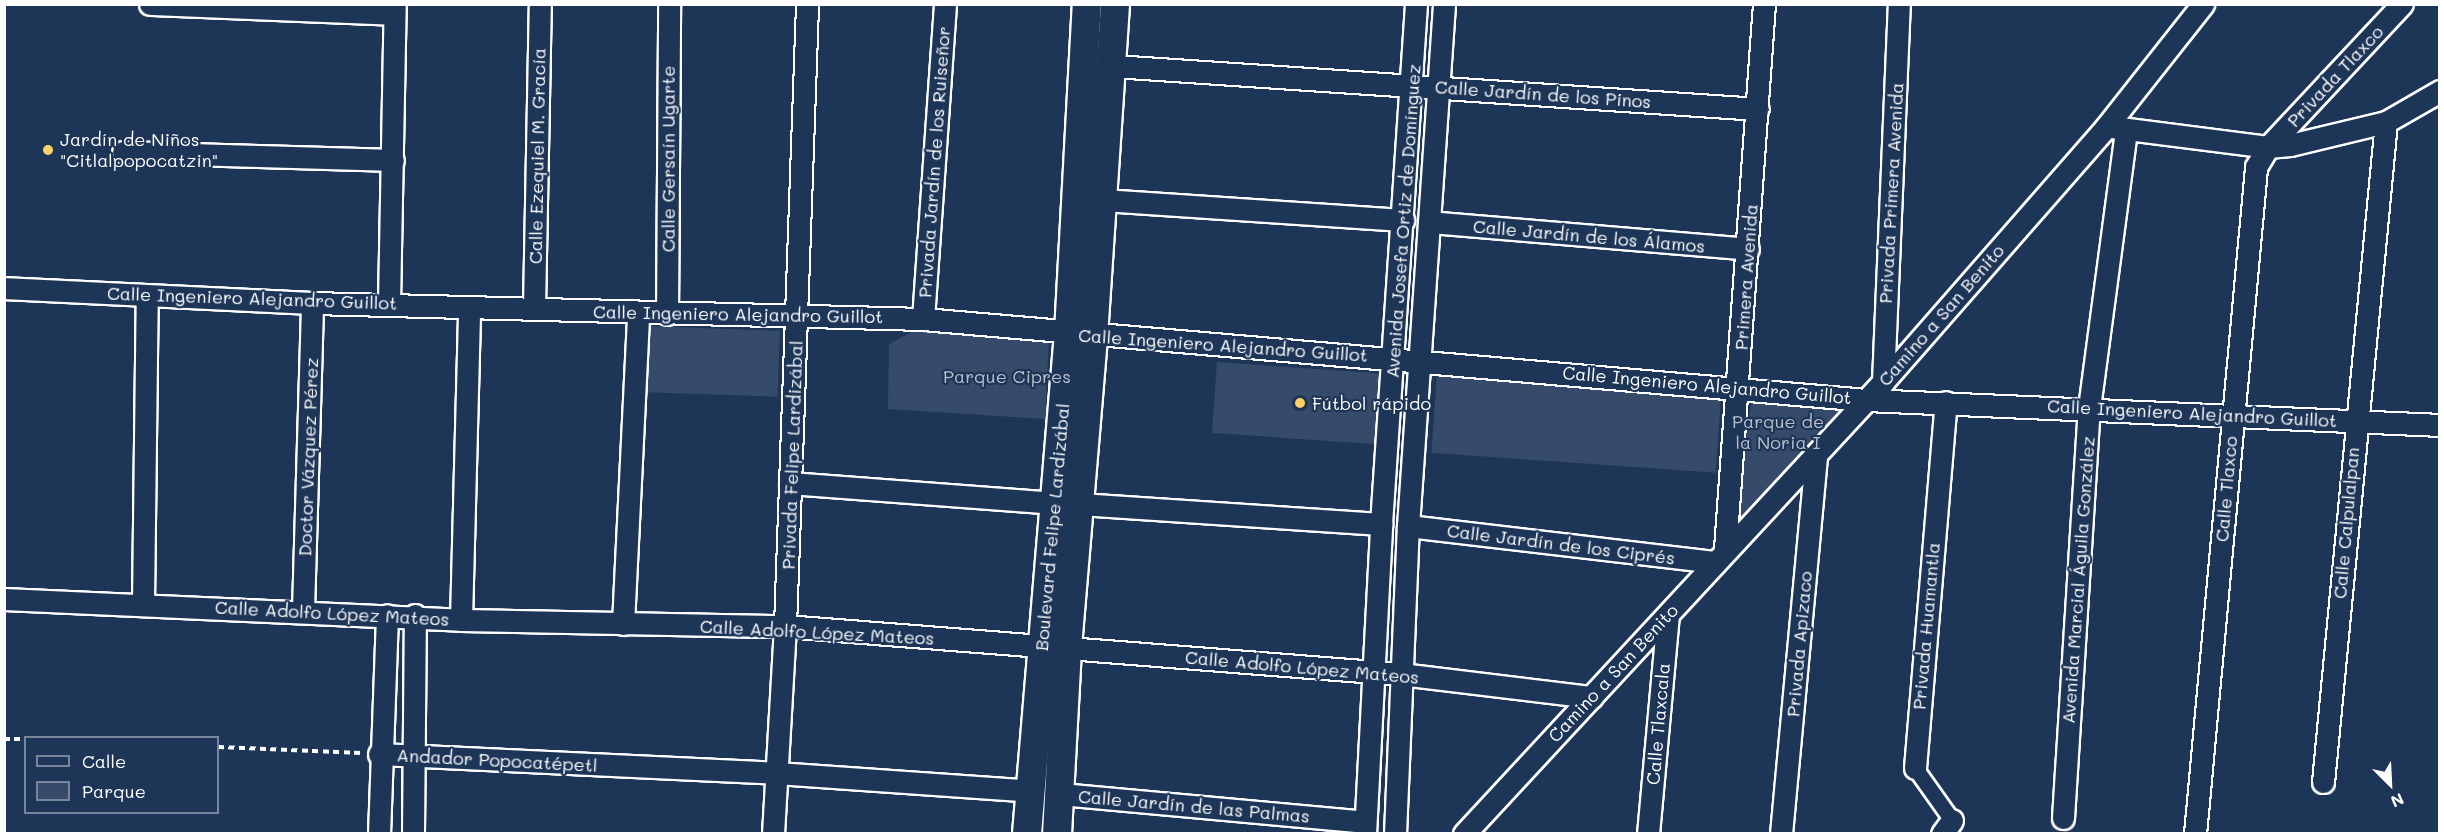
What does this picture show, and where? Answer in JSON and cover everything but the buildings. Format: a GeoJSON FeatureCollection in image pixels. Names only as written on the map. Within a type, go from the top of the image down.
{"type":"FeatureCollection","features":[{"type":"Feature","properties":{"kind":"main road","name":"Boulevard Felipe Lardizábal"},"geometry":{"type":"LineString","coordinates":[[1028,834],[1031,791],[1054,647],[1081,335],[1087,4]]}},
{"type":"Feature","properties":{"kind":"main road","name":"Boulevard Felipe Lardizábal"},"geometry":{"type":"LineString","coordinates":[[1081,335],[1102,200],[1113,66],[1115,4]]}},
{"type":"Feature","properties":{"kind":"main road","name":"Boulevard Felipe Lardizábal"},"geometry":{"type":"LineString","coordinates":[[1054,647],[1060,794],[1057,834]]}},
{"type":"Feature","properties":{"kind":"street","name":"Calle Ezequiel M. Gracía"},"geometry":{"type":"LineString","coordinates":[[534,308],[540,4]]}},
{"type":"Feature","properties":{"kind":"street","name":"Calle Gersaín Ugarte"},"geometry":{"type":"LineString","coordinates":[[667,314],[669,4]]}},
{"type":"Feature","properties":{"kind":"street","name":"Privada Felipe Lardizábal"},"geometry":{"type":"LineString","coordinates":[[773,834],[786,626],[789,483],[798,314],[807,4]]}},
{"type":"Feature","properties":{"kind":"street","name":"Privada Jardín de los Ruiseñor"},"geometry":{"type":"LineString","coordinates":[[923,319],[945,4]]}},
{"type":"Feature","properties":{"kind":"street","name":"Avenida Josefa Ortiz de Domínguez"},"geometry":{"type":"LineString","coordinates":[[1365,828],[1381,524],[1395,358],[1416,4]]}},
{"type":"Feature","properties":{"kind":"street","name":"Avenida Josefa Ortiz de Domínguez"},"geometry":{"type":"LineString","coordinates":[[1395,834],[1408,526],[1443,4]]}},
{"type":"Feature","properties":{"kind":"street","name":"Primera Avenida"},"geometry":{"type":"LineString","coordinates":[[1719,556],[1739,388],[1764,4]]}},
{"type":"Feature","properties":{"kind":"street","name":"Privada Primera Avenida"},"geometry":{"type":"LineString","coordinates":[[1882,382],[1899,4]]}},
{"type":"Feature","properties":{"kind":"street"},"geometry":{"type":"LineString","coordinates":[[2203,4],[2116,128],[2268,147],[2336,136],[2386,122],[2439,91]]}},
{"type":"Feature","properties":{"kind":"street","name":"Privada Tlaxco"},"geometry":{"type":"LineString","coordinates":[[2268,147],[2402,4]]}},
{"type":"Feature","properties":{"kind":"street"},"geometry":{"type":"LineString","coordinates":[[163,5],[394,9],[389,303]]}},
{"type":"Feature","properties":{"kind":"street","name":"Calle Jardín de los Pinos"},"geometry":{"type":"LineString","coordinates":[[1113,66],[1758,109]]}},
{"type":"Feature","properties":{"kind":"street","name":"Calle Calpulalpan"},"geometry":{"type":"LineString","coordinates":[[2323,782],[2355,421],[2386,122]]}},
{"type":"Feature","properties":{"kind":"street","name":"Camino a San Benito"},"geometry":{"type":"LineString","coordinates":[[1464,834],[2116,128]]}},
{"type":"Feature","properties":{"kind":"street","name":"Avenida Marcial Águila González"},"geometry":{"type":"LineString","coordinates":[[2062,818],[2090,408],[2116,128]]}},
{"type":"Feature","properties":{"kind":"street","name":"Calle Tlaxco"},"geometry":{"type":"LineString","coordinates":[[2195,834],[2256,167],[2268,147]]}},
{"type":"Feature","properties":{"kind":"street"},"geometry":{"type":"LineString","coordinates":[[123,152],[393,160]]}},
{"type":"Feature","properties":{"kind":"street"},"geometry":{"type":"LineString","coordinates":[[1102,200],[1403,220]]}},
{"type":"Feature","properties":{"kind":"street","name":"Calle Jardín de los Álamos"},"geometry":{"type":"LineString","coordinates":[[1429,222],[1748,249]]}},
{"type":"Feature","properties":{"kind":"street","name":"Calle Ingeniero Alejandro Guillot"},"geometry":{"type":"LineString","coordinates":[[4,288],[312,303],[389,303],[667,314],[798,314],[923,319],[1081,335],[1420,360],[1866,400],[2439,425]]}},
{"type":"Feature","properties":{"kind":"street"},"geometry":{"type":"LineString","coordinates":[[143,604],[147,296]]}},
{"type":"Feature","properties":{"kind":"street","name":"Doctor Vázquez Pérez"},"geometry":{"type":"LineString","coordinates":[[303,610],[312,303]]}},
{"type":"Feature","properties":{"kind":"street"},"geometry":{"type":"LineString","coordinates":[[461,620],[469,307]]}},
{"type":"Feature","properties":{"kind":"street"},"geometry":{"type":"LineString","coordinates":[[623,624],[638,312]]}},
{"type":"Feature","properties":{"kind":"street","name":"Privada Huamantla"},"geometry":{"type":"LineString","coordinates":[[1946,402],[1915,768],[1947,827]]}},
{"type":"Feature","properties":{"kind":"street","name":"Privada Apizaco"},"geometry":{"type":"LineString","coordinates":[[1781,834],[1816,454]]}},
{"type":"Feature","properties":{"kind":"street"},"geometry":{"type":"LineString","coordinates":[[789,483],[1381,524]]}},
{"type":"Feature","properties":{"kind":"street","name":"Calle Jardín de los Ciprés"},"geometry":{"type":"LineString","coordinates":[[1408,526],[1719,556]]}},
{"type":"Feature","properties":{"kind":"street","name":"Calle Adolfo López Mateos"},"geometry":{"type":"LineString","coordinates":[[4,599],[416,615],[461,620],[786,626],[1401,674],[1592,697]]}},
{"type":"Feature","properties":{"kind":"street"},"geometry":{"type":"LineString","coordinates":[[379,834],[380,754],[387,615]]}},
{"type":"Feature","properties":{"kind":"street"},"geometry":{"type":"LineString","coordinates":[[413,834],[416,615]]}},
{"type":"Feature","properties":{"kind":"street","name":"Calle Tlaxcala"},"geometry":{"type":"LineString","coordinates":[[1648,834],[1668,615]]}},
{"type":"Feature","properties":{"kind":"street","name":"Andador Popocatépetl"},"geometry":{"type":"LineString","coordinates":[[380,754],[776,773]]}},
{"type":"Feature","properties":{"kind":"street"},"geometry":{"type":"LineString","coordinates":[[776,773],[1031,791]]}},
{"type":"Feature","properties":{"kind":"street","name":"Calle Jardín de las Palmas"},"geometry":{"type":"LineString","coordinates":[[1060,794],[1365,828]]}},
{"type":"Feature","properties":{"kind":"path"},"geometry":{"type":"LineString","coordinates":[[4,739],[24,740]]}},
{"type":"Feature","properties":{"kind":"path","name":"Andador Popocatépetl"},"geometry":{"type":"LineString","coordinates":[[219,747],[380,754]]}},
{"type":"Feature","properties":{"kind":"green space"},"geometry":{"type":"Polygon","coordinates":[[[643,326],[780,331],[778,397],[641,392],[643,326]]]}},
{"type":"Feature","properties":{"kind":"green space","name":"Parque Cipres"},"geometry":{"type":"Polygon","coordinates":[[[912,332],[1049,338],[1045,419],[888,409],[889,344],[912,332]]]}},
{"type":"Feature","properties":{"kind":"green space","name":"Fútbol rápido"},"geometry":{"type":"Polygon","coordinates":[[[1217,362],[1388,374],[1383,445],[1212,433],[1217,362]]]}},
{"type":"Feature","properties":{"kind":"green space"},"geometry":{"type":"Polygon","coordinates":[[[1437,373],[1721,393],[1716,473],[1431,453],[1437,373]]]}},
{"type":"Feature","properties":{"kind":"green space","name":"Parque de la Noria I"},"geometry":{"type":"Polygon","coordinates":[[[1752,399],[1848,404],[1731,529],[1752,399]]]}},
{"type":"Feature","properties":{"kind":"place","name":"Jardín de Niños \"Citlalpopocatzin\""},"geometry":{"type":"Point","coordinates":[48,150]}},
{"type":"Feature","properties":{"kind":"place","name":"Fútbol rápido"},"geometry":{"type":"Point","coordinates":[1300,403]}}]}
